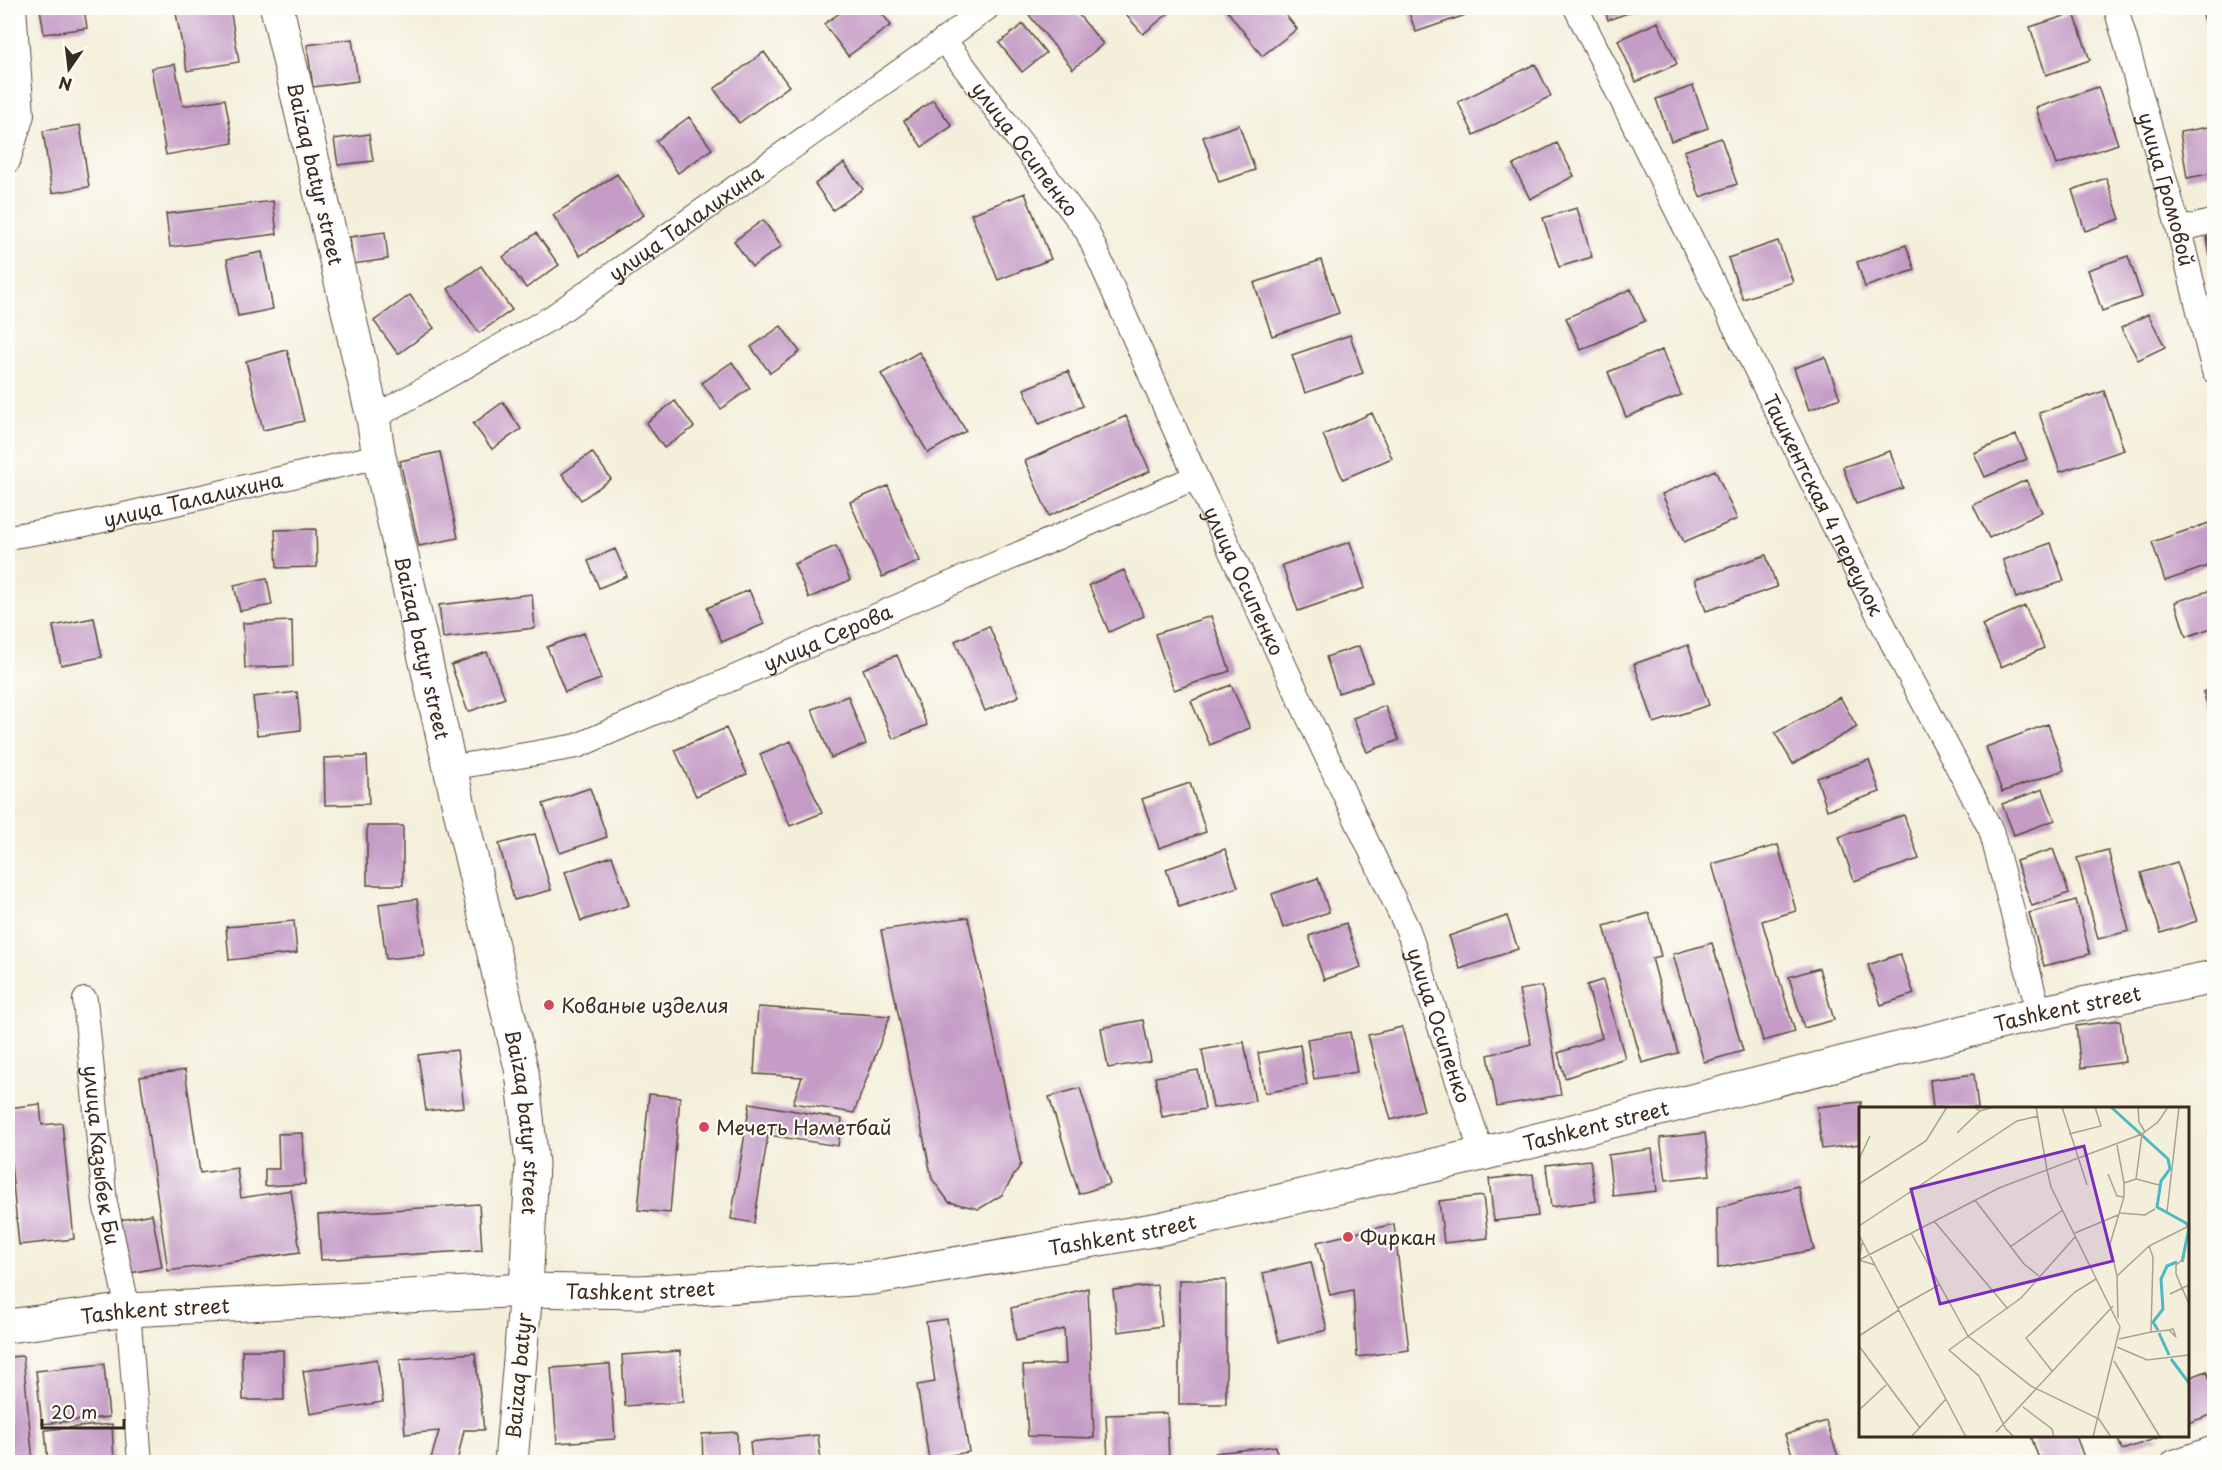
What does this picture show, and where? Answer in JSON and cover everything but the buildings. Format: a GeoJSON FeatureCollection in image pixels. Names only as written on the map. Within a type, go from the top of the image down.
{"type":"FeatureCollection","features":[{"type":"Feature","properties":{"kind":"main road","name":"Baizaq batyr street"},"geometry":{"type":"LineString","coordinates":[[277,8],[450,768],[522,1072],[532,1163],[526,1290]]}},
{"type":"Feature","properties":{"kind":"main road","name":"Tashkent street"},"geometry":{"type":"LineString","coordinates":[[8,1326],[128,1310],[526,1290],[640,1292],[872,1278],[1159,1229],[1482,1154],[2039,1013],[2214,977]]}},
{"type":"Feature","properties":{"kind":"main road","name":"Baizaq batyr"},"geometry":{"type":"LineString","coordinates":[[511,1462],[526,1290]]}},
{"type":"Feature","properties":{"kind":"street"},"geometry":{"type":"LineString","coordinates":[[8,161],[22,115],[14,8]]}},
{"type":"Feature","properties":{"kind":"street","name":"улица Талалихина"},"geometry":{"type":"LineString","coordinates":[[372,418],[551,318],[987,8]]}},
{"type":"Feature","properties":{"kind":"street","name":"Ташкентская 4 переулок"},"geometry":{"type":"LineString","coordinates":[[1576,8],[1895,648],[1991,830],[2039,1013]]}},
{"type":"Feature","properties":{"kind":"street","name":"улица Громовой"},"geometry":{"type":"LineString","coordinates":[[2116,8],[2179,230],[2214,371]]}},
{"type":"Feature","properties":{"kind":"street","name":"улица Осипенко"},"geometry":{"type":"LineString","coordinates":[[944,40],[1087,231],[1196,477],[1408,930],[1482,1154]]}},
{"type":"Feature","properties":{"kind":"street"},"geometry":{"type":"LineString","coordinates":[[2179,230],[2214,221]]}},
{"type":"Feature","properties":{"kind":"street","name":"улица Талалихина"},"geometry":{"type":"LineString","coordinates":[[8,537],[81,525],[379,456]]}},
{"type":"Feature","properties":{"kind":"street","name":"улица Серова"},"geometry":{"type":"LineString","coordinates":[[450,768],[577,746],[1196,477]]}},
{"type":"Feature","properties":{"kind":"street","name":"улица Казыбек Би"},"geometry":{"type":"LineString","coordinates":[[85,1000],[105,1203],[128,1310],[140,1462]]}},
{"type":"Feature","properties":{"kind":"street"},"geometry":{"type":"LineString","coordinates":[[2174,1462],[2214,1448]]}},
{"type":"Feature","properties":{"kind":"place","name":"Кованые изделия"},"geometry":{"type":"Point","coordinates":[549,1005]}},
{"type":"Feature","properties":{"kind":"place","name":"Мечеть Нәметбай"},"geometry":{"type":"Point","coordinates":[704,1127]}},
{"type":"Feature","properties":{"kind":"place","name":"Фиркан"},"geometry":{"type":"Point","coordinates":[1348,1237]}}]}
